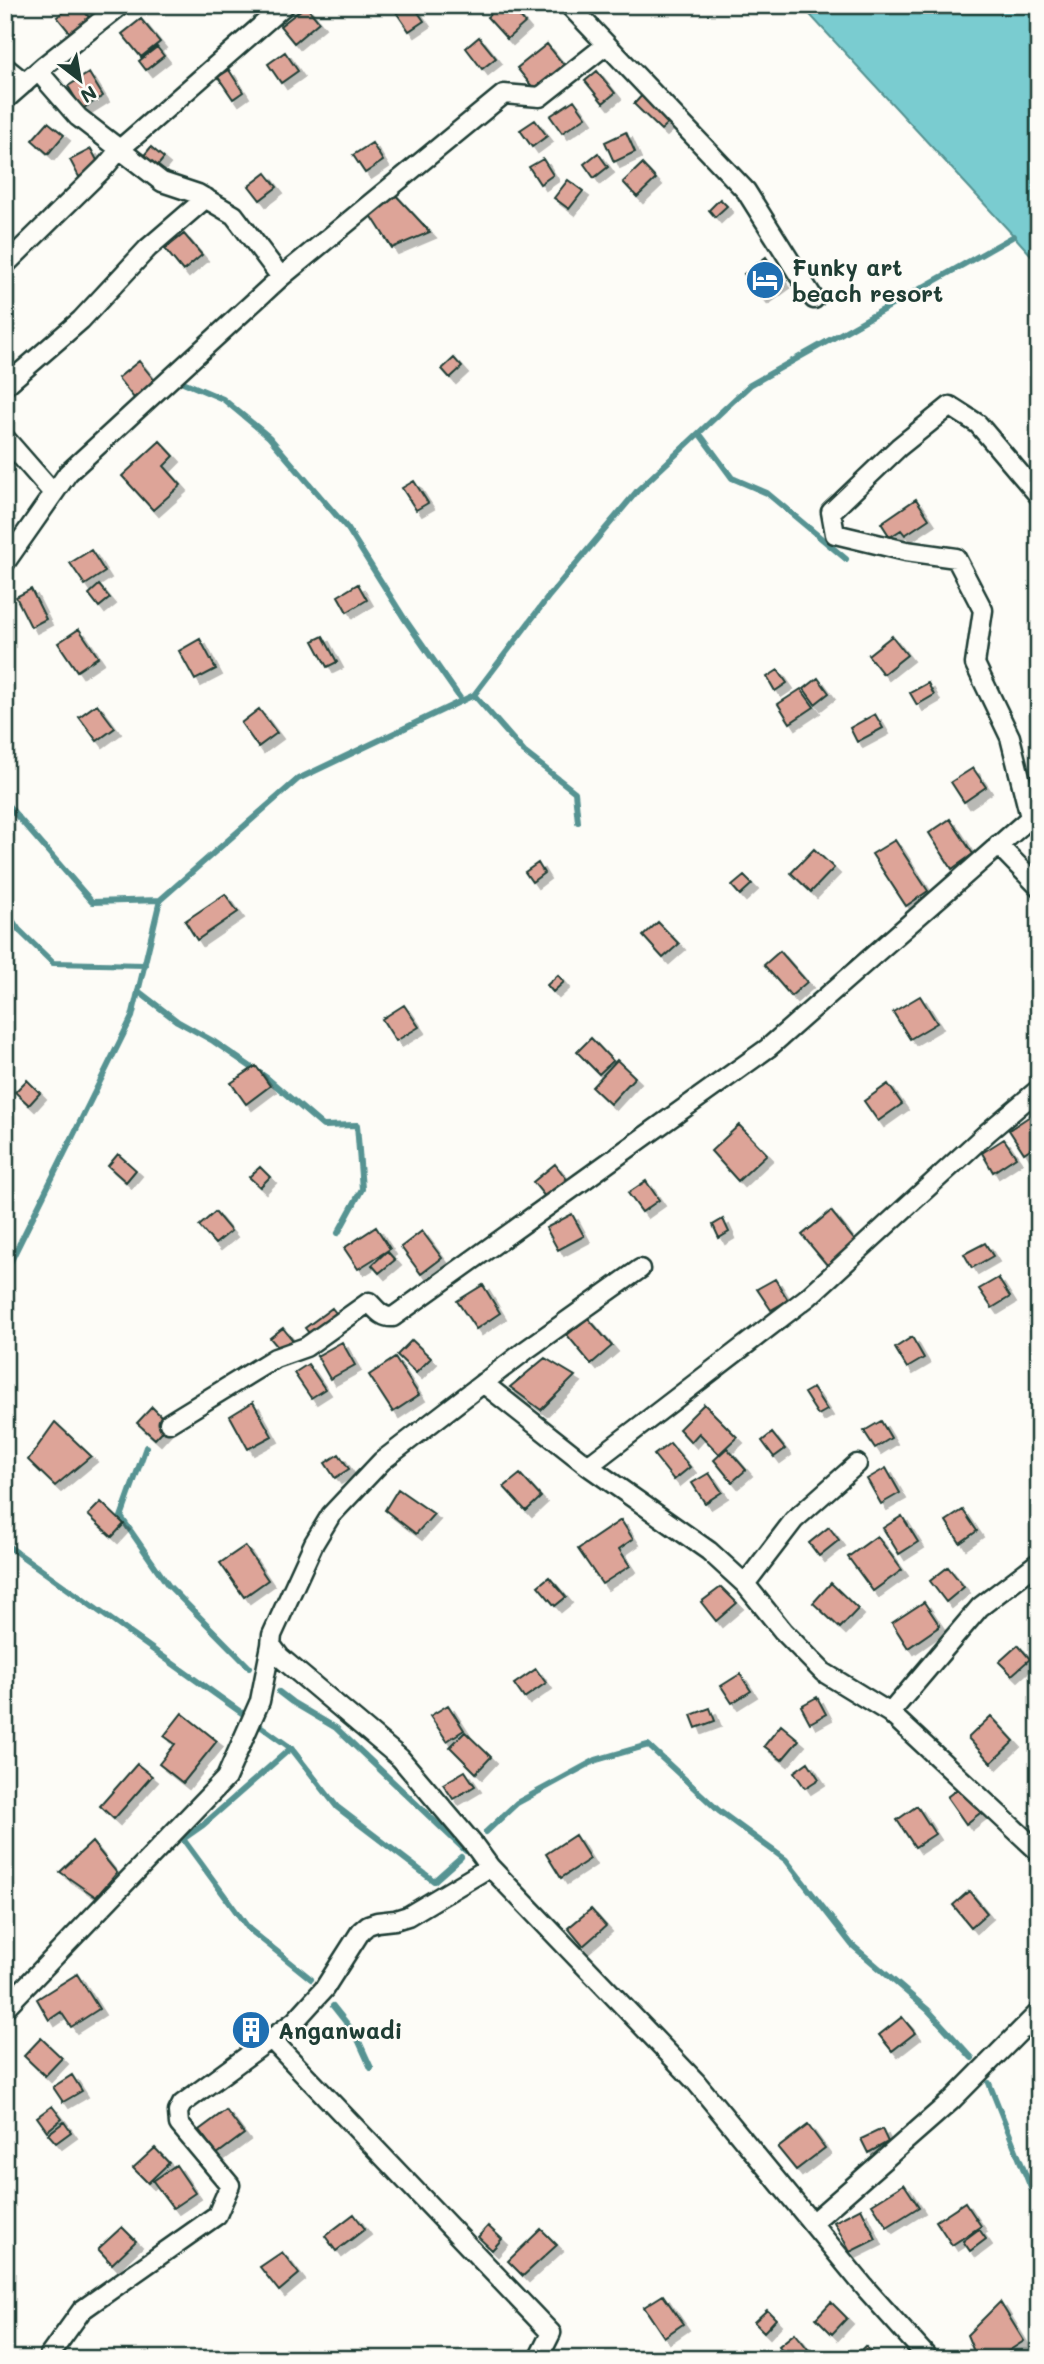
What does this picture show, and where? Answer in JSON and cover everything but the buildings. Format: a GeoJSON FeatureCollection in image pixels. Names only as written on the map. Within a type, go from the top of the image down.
{"type":"FeatureCollection","features":[{"type":"Feature","properties":{"kind":"street"},"geometry":{"type":"LineString","coordinates":[[5,100],[121,5]]}},
{"type":"Feature","properties":{"kind":"street"},"geometry":{"type":"LineString","coordinates":[[5,265],[120,149],[285,5]]}},
{"type":"Feature","properties":{"kind":"street"},"geometry":{"type":"LineString","coordinates":[[569,5],[746,191],[814,299]]}},
{"type":"Feature","properties":{"kind":"street"},"geometry":{"type":"LineString","coordinates":[[5,564],[68,473],[281,277],[504,94],[540,97],[606,45]]}},
{"type":"Feature","properties":{"kind":"street"},"geometry":{"type":"LineString","coordinates":[[5,67],[31,77],[162,182],[206,198],[234,215],[281,277]]}},
{"type":"Feature","properties":{"kind":"street"},"geometry":{"type":"LineString","coordinates":[[5,386],[81,320],[148,248],[206,198]]}},
{"type":"Feature","properties":{"kind":"street"},"geometry":{"type":"LineString","coordinates":[[170,1423],[275,1358],[306,1347],[369,1302],[380,1313],[393,1317],[768,1048],[1035,814],[1010,737],[975,664],[982,610],[956,558],[906,551],[835,534],[831,512],[899,447],[950,406],[978,424],[1039,496]]}},
{"type":"Feature","properties":{"kind":"street"},"geometry":{"type":"LineString","coordinates":[[5,438],[52,493]]}},
{"type":"Feature","properties":{"kind":"street"},"geometry":{"type":"LineString","coordinates":[[998,845],[1039,887]]}},
{"type":"Feature","properties":{"kind":"street"},"geometry":{"type":"LineString","coordinates":[[588,1466],[808,1297],[988,1132],[1039,1089]]}},
{"type":"Feature","properties":{"kind":"street"},"geometry":{"type":"LineString","coordinates":[[5,2008],[226,1777],[260,1701],[272,1635],[314,1543],[331,1515],[382,1461],[483,1383],[640,1269]]}},
{"type":"Feature","properties":{"kind":"street"},"geometry":{"type":"LineString","coordinates":[[483,1383],[588,1466],[692,1538],[745,1584],[783,1631],[823,1672],[890,1713],[1039,1852]]}},
{"type":"Feature","properties":{"kind":"street"},"geometry":{"type":"LineString","coordinates":[[745,1584],[794,1520],[857,1464]]}},
{"type":"Feature","properties":{"kind":"street"},"geometry":{"type":"LineString","coordinates":[[890,1713],[980,1606],[1039,1562]]}},
{"type":"Feature","properties":{"kind":"street"},"geometry":{"type":"LineString","coordinates":[[271,1645],[280,1657],[400,1758],[490,1867],[696,2082],[867,2290],[929,2359]]}},
{"type":"Feature","properties":{"kind":"street"},"geometry":{"type":"LineString","coordinates":[[50,2359],[49,2356],[82,2310],[217,2215],[230,2185],[178,2124],[177,2112],[183,2104],[295,2021],[314,2003],[361,1931],[368,1925],[408,1916],[490,1867]]}},
{"type":"Feature","properties":{"kind":"street"},"geometry":{"type":"LineString","coordinates":[[812,2223],[953,2100],[1039,2012]]}},
{"type":"Feature","properties":{"kind":"street"},"geometry":{"type":"LineString","coordinates":[[271,2039],[551,2333],[538,2359]]}},
{"type":"Feature","properties":{"kind":"water"},"geometry":{"type":"Polygon","coordinates":[[[801,5],[1039,5],[1039,264],[1014,236],[801,5]]]}},
{"type":"Feature","properties":{"kind":"waterway"},"geometry":{"type":"LineString","coordinates":[[5,1273],[132,1017],[160,900],[298,779],[474,695],[549,596],[638,490],[750,385],[1014,236]]}},
{"type":"Feature","properties":{"kind":"waterway"},"geometry":{"type":"LineString","coordinates":[[176,379],[223,399],[269,437],[348,529],[404,618],[462,701]]}},
{"type":"Feature","properties":{"kind":"waterway"},"geometry":{"type":"LineString","coordinates":[[699,433],[732,478],[767,493],[846,559]]}},
{"type":"Feature","properties":{"kind":"waterway"},"geometry":{"type":"LineString","coordinates":[[474,695],[524,752],[575,792],[578,822]]}},
{"type":"Feature","properties":{"kind":"waterway"},"geometry":{"type":"LineString","coordinates":[[5,802],[92,902],[160,900]]}},
{"type":"Feature","properties":{"kind":"waterway"},"geometry":{"type":"LineString","coordinates":[[5,910],[19,930],[53,963],[145,965]]}},
{"type":"Feature","properties":{"kind":"waterway"},"geometry":{"type":"LineString","coordinates":[[138,991],[177,1021],[213,1041],[267,1078],[323,1126],[357,1125],[362,1189],[338,1233]]}},
{"type":"Feature","properties":{"kind":"waterway"},"geometry":{"type":"LineString","coordinates":[[146,1447],[121,1517],[168,1585],[249,1667]]}},
{"type":"Feature","properties":{"kind":"waterway"},"geometry":{"type":"LineString","coordinates":[[5,1544],[291,1748],[337,1807],[434,1881],[461,1857]]}},
{"type":"Feature","properties":{"kind":"waterway"},"geometry":{"type":"LineString","coordinates":[[279,1692],[336,1728],[466,1851]]}},
{"type":"Feature","properties":{"kind":"waterway"},"geometry":{"type":"LineString","coordinates":[[486,1832],[517,1803],[596,1760],[648,1745],[719,1811],[786,1860],[852,1945],[928,2010],[972,2058]]}},
{"type":"Feature","properties":{"kind":"waterway"},"geometry":{"type":"LineString","coordinates":[[291,1748],[203,1825],[183,1839],[249,1929],[311,1979]]}},
{"type":"Feature","properties":{"kind":"waterway"},"geometry":{"type":"LineString","coordinates":[[333,2006],[356,2035],[371,2068]]}},
{"type":"Feature","properties":{"kind":"waterway"},"geometry":{"type":"LineString","coordinates":[[989,2083],[1031,2188],[1039,2199]]}},
{"type":"Feature","properties":{"kind":"place","name":"Funky art beach resort"},"geometry":{"type":"Point","coordinates":[765,280]}},
{"type":"Feature","properties":{"kind":"place","name":"Anganwadi"},"geometry":{"type":"Point","coordinates":[251,2030]}}]}
